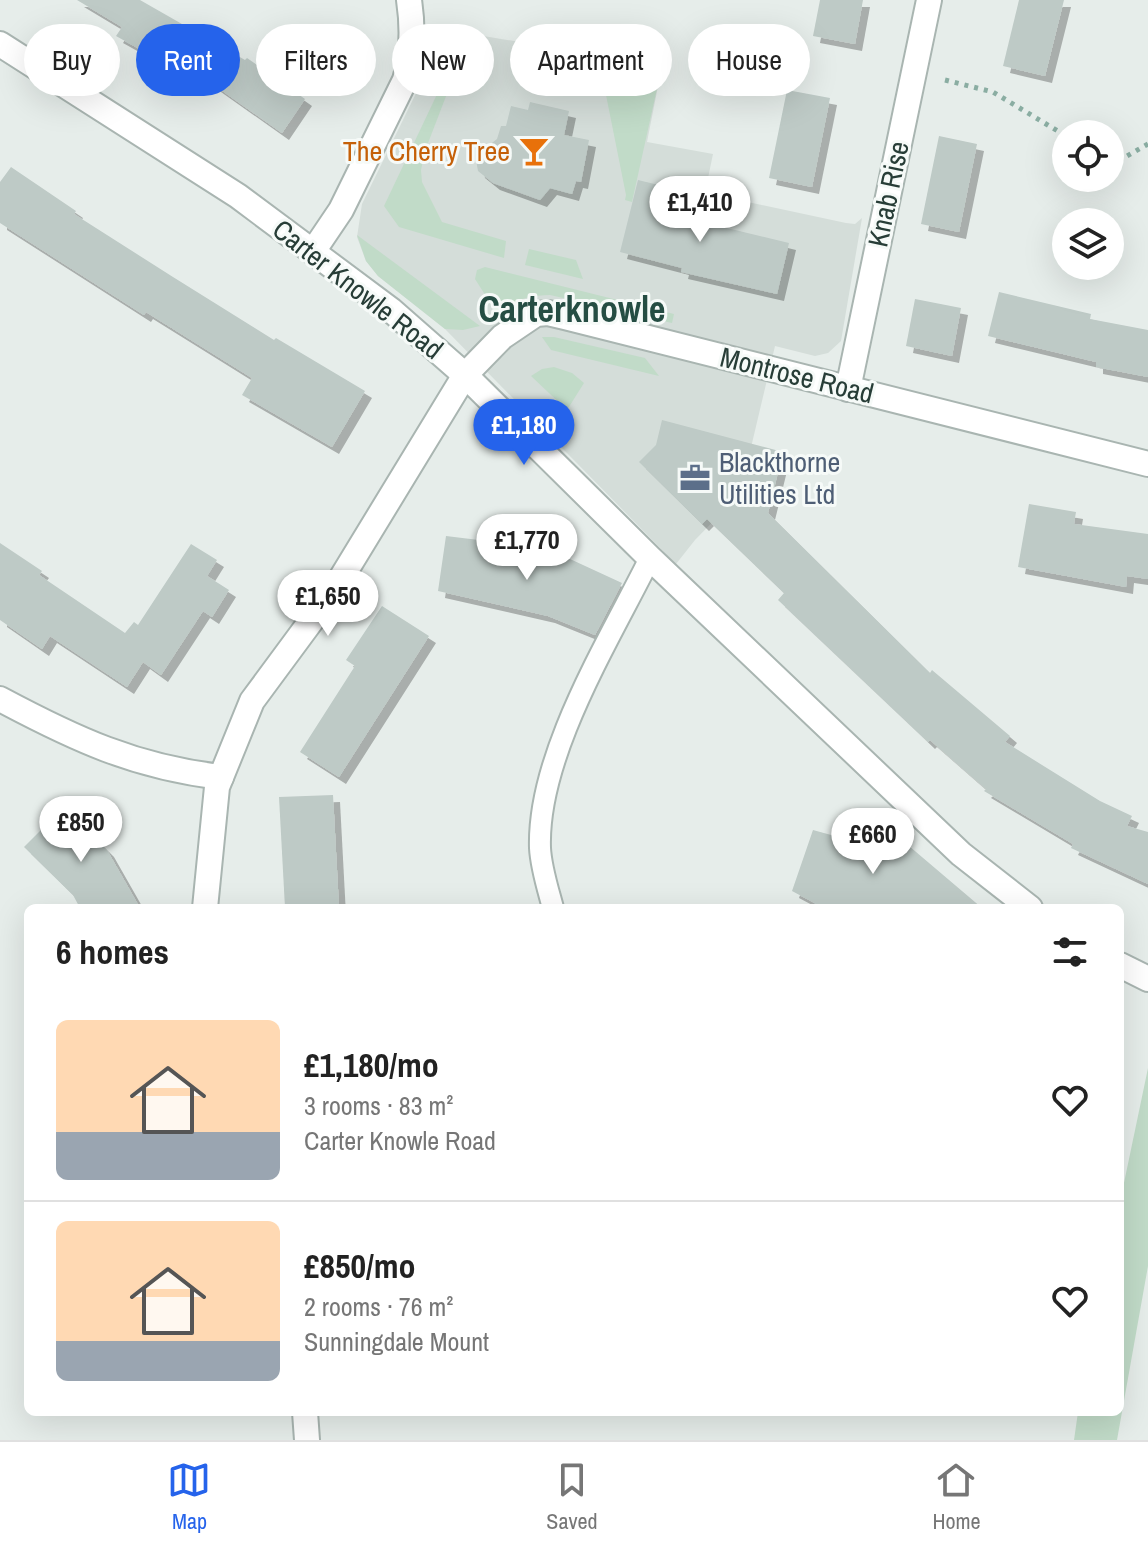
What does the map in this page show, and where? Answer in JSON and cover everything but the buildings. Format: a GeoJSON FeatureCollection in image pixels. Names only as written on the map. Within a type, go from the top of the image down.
{"type":"FeatureCollection","features":[{"type":"Feature","properties":{"kind":"street"},"geometry":{"type":"LineString","coordinates":[[314,250],[341,210],[405,80],[413,26],[409,0]]}},
{"type":"Feature","properties":{"kind":"street","name":"Knab Rise"},"geometry":{"type":"LineString","coordinates":[[848,389],[929,0]]}},
{"type":"Feature","properties":{"kind":"street","name":"Carter Knowle Road"},"geometry":{"type":"LineString","coordinates":[[0,44],[238,196],[391,310],[465,375],[650,558],[961,854],[1025,904]]}},
{"type":"Feature","properties":{"kind":"street","name":"Montrose Road"},"geometry":{"type":"LineString","coordinates":[[205,904],[217,787],[252,701],[334,590],[465,375],[502,337],[536,314],[548,313],[1148,464]]}},
{"type":"Feature","properties":{"kind":"street"},"geometry":{"type":"LineString","coordinates":[[0,699],[65,733],[117,755],[179,772],[221,777]]}},
{"type":"Feature","properties":{"kind":"street"},"geometry":{"type":"LineString","coordinates":[[305,1416],[307,1440]]}},
{"type":"Feature","properties":{"kind":"lane"},"geometry":{"type":"LineString","coordinates":[[552,904],[540,850],[541,820],[547,789],[561,741],[650,558]]}},
{"type":"Feature","properties":{"kind":"path"},"geometry":{"type":"LineString","coordinates":[[943,80],[993,92],[1052,128]]}},
{"type":"Feature","properties":{"kind":"path"},"geometry":{"type":"LineString","coordinates":[[1124,158],[1148,144]]}},
{"type":"Feature","properties":{"kind":"shaded area"},"geometry":{"type":"Polygon","coordinates":[[[494,38],[510,40],[510,96],[656,96],[647,142],[713,154],[708,178],[734,199],[846,223],[855,224],[862,218],[841,341],[828,353],[815,356],[775,346],[740,494],[676,564],[445,329],[378,276],[366,261],[357,237],[362,204],[415,96],[494,96],[494,38]]]}},
{"type":"Feature","properties":{"kind":"green space"},"geometry":{"type":"Polygon","coordinates":[[[436,96],[446,96],[425,151],[422,182],[442,222],[506,241],[504,258],[399,227],[384,206],[436,96]]]}},
{"type":"Feature","properties":{"kind":"green space"},"geometry":{"type":"Polygon","coordinates":[[[606,96],[655,96],[632,202],[625,200],[606,96]]]}},
{"type":"Feature","properties":{"kind":"green space"},"geometry":{"type":"Polygon","coordinates":[[[357,235],[480,326],[463,330],[445,329],[378,276],[366,261],[357,235]]]}},
{"type":"Feature","properties":{"kind":"green space"},"geometry":{"type":"Polygon","coordinates":[[[529,249],[576,260],[583,279],[525,265],[529,249]]]}},
{"type":"Feature","properties":{"kind":"green space"},"geometry":{"type":"Polygon","coordinates":[[[485,267],[674,314],[672,323],[550,295],[522,299],[496,312],[475,279],[477,270],[485,267]]]}},
{"type":"Feature","properties":{"kind":"green space"},"geometry":{"type":"Polygon","coordinates":[[[542,337],[645,358],[659,376],[551,350],[542,337]]]}},
{"type":"Feature","properties":{"kind":"green space"},"geometry":{"type":"Polygon","coordinates":[[[554,367],[572,373],[584,383],[567,410],[531,376],[542,369],[554,367]]]}},
{"type":"Feature","properties":{"kind":"green space"},"geometry":{"type":"Polygon","coordinates":[[[1148,1068],[1148,1266],[1124,1401],[1124,1183],[1148,1068]]]}},
{"type":"Feature","properties":{"kind":"green space"},"geometry":{"type":"Polygon","coordinates":[[[1077,1416],[1121,1416],[1117,1440],[1074,1440],[1077,1416]]]}},
{"type":"Feature","properties":{"kind":"place","name":"The Cherry Tree"},"geometry":{"type":"Point","coordinates":[534,151]}},
{"type":"Feature","properties":{"kind":"place","name":"Blackthorne Utilities Ltd"},"geometry":{"type":"Point","coordinates":[695,478]}},
{"type":"Feature","properties":{"kind":"district","name":"Carterknowle"},"geometry":{"type":"Point","coordinates":[572,309]}}]}
